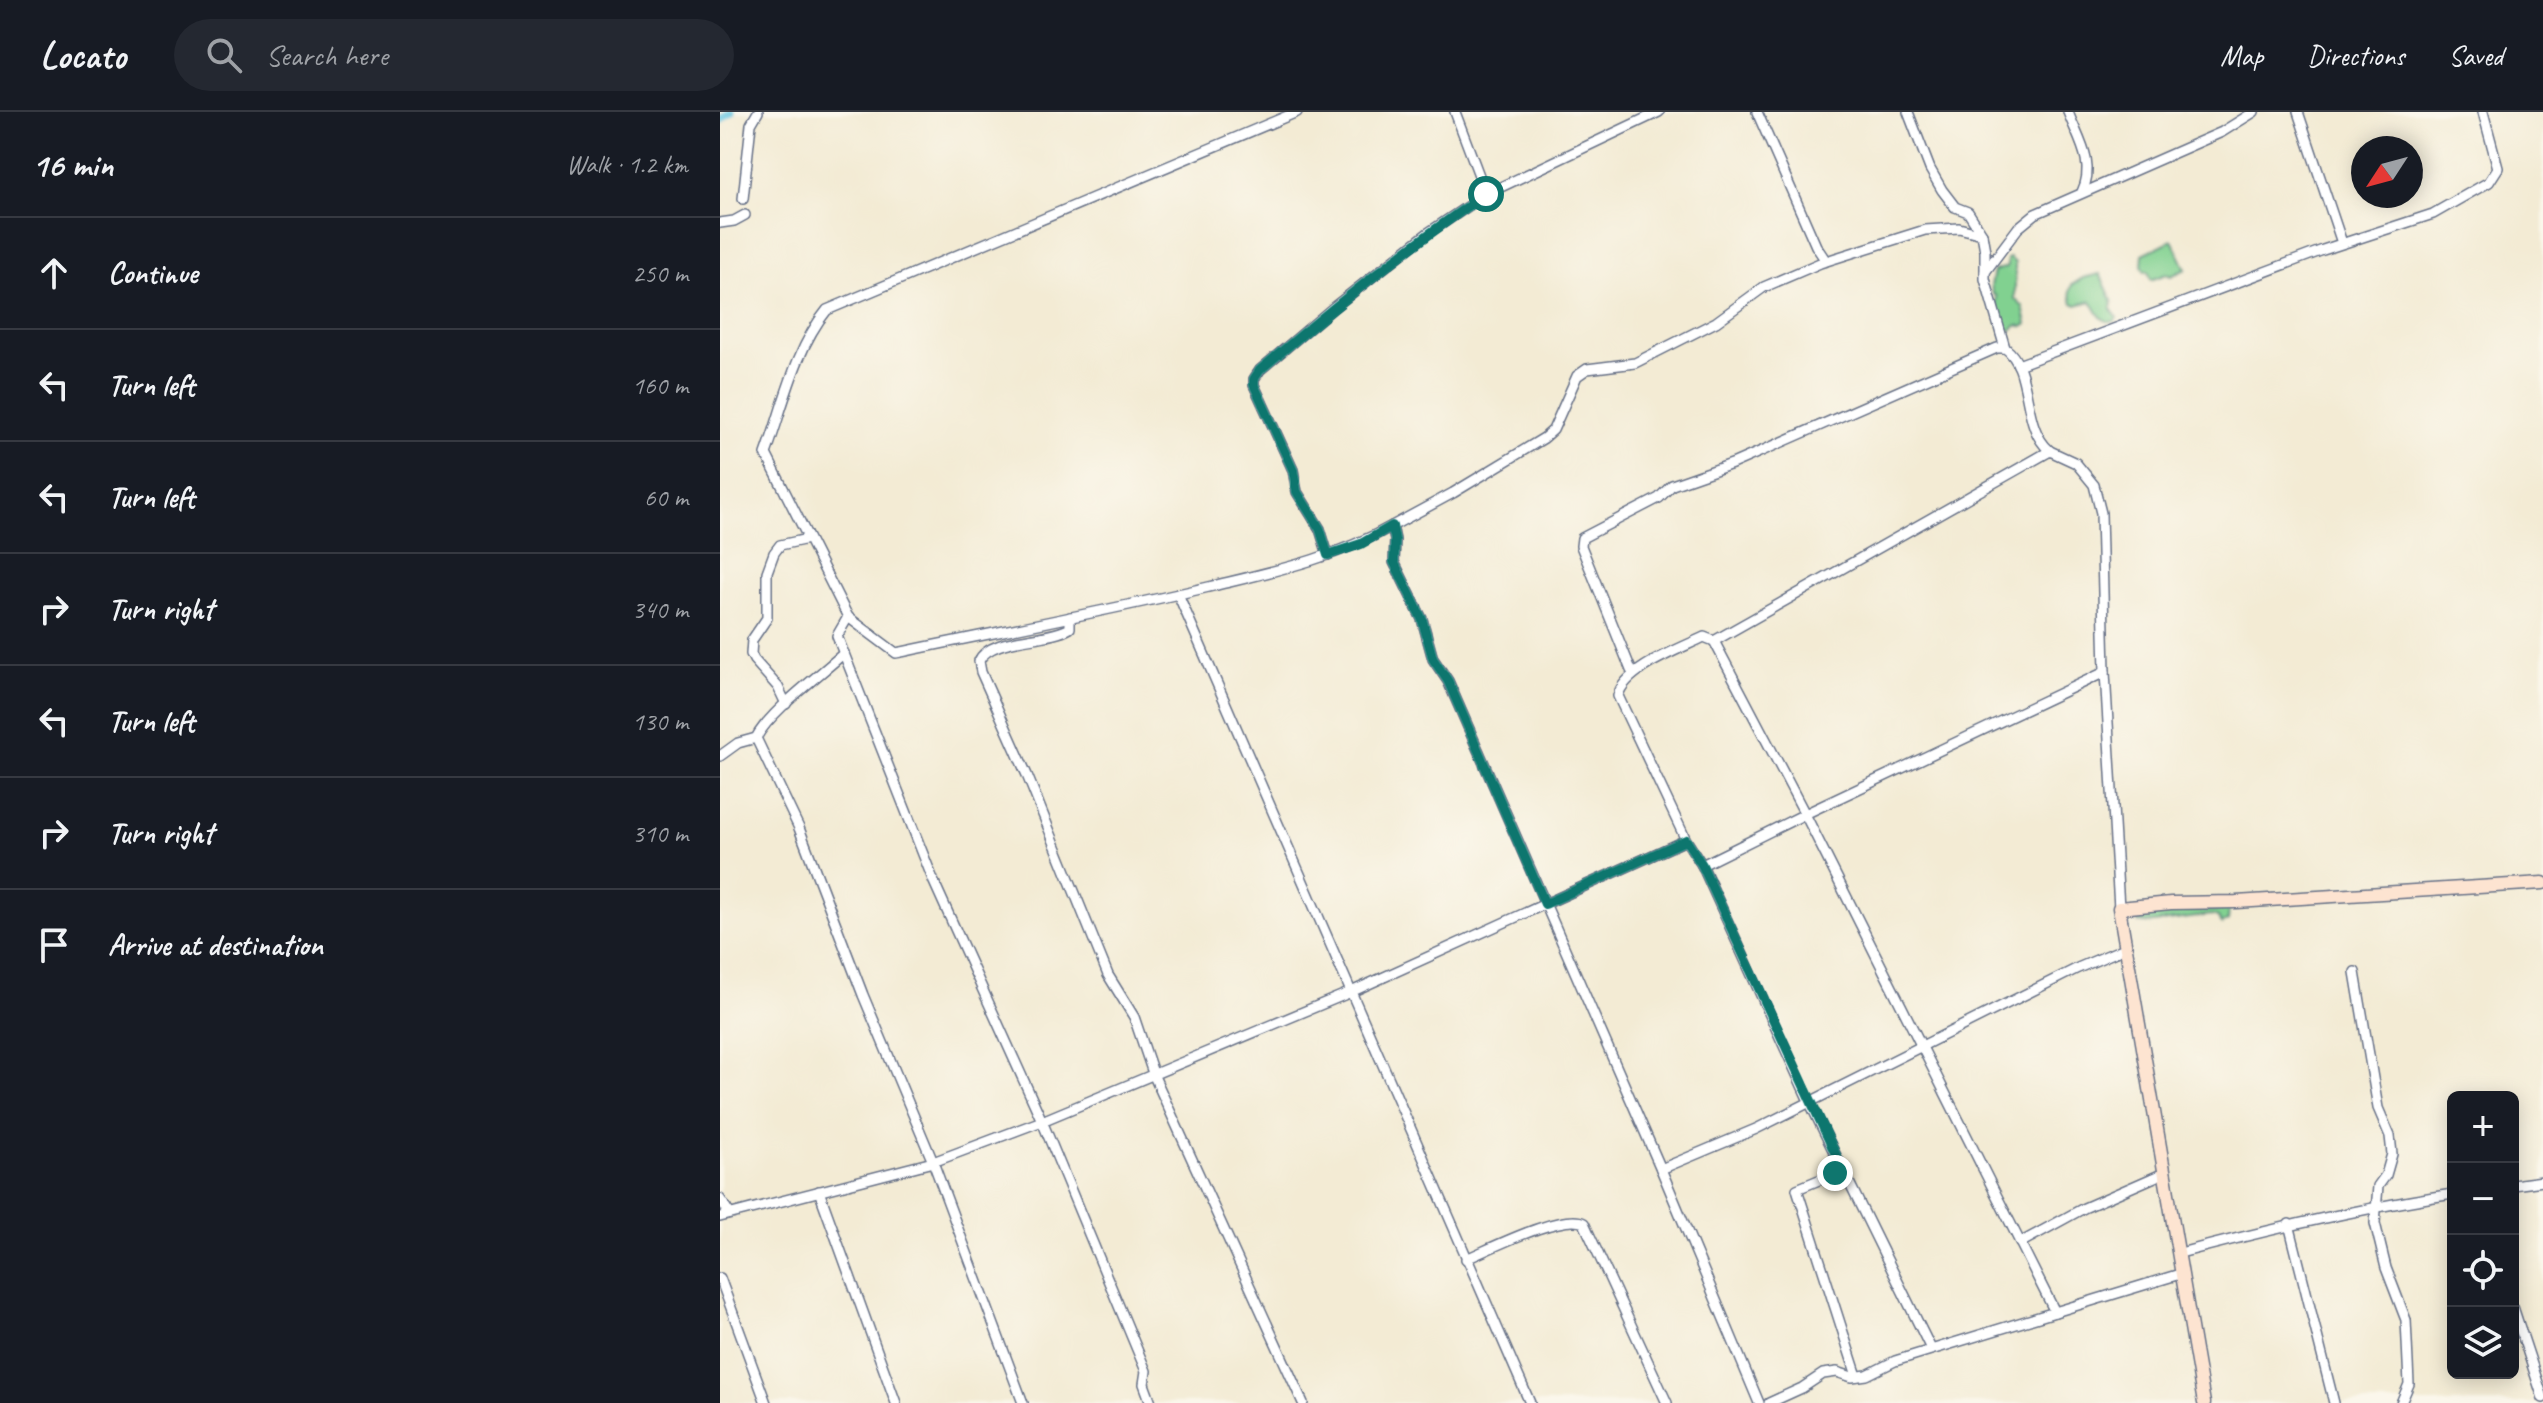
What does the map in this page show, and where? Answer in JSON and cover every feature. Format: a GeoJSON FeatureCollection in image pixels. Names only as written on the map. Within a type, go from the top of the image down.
{"type":"FeatureCollection","features":[{"type":"Feature","properties":{"kind":"street"},"geometry":{"type":"LineString","coordinates":[[743,199],[751,124],[758,112]]}},
{"type":"Feature","properties":{"kind":"street"},"geometry":{"type":"LineString","coordinates":[[1297,112],[827,310],[816,323],[804,347],[766,454],[848,617],[896,653],[1178,594],[1311,562],[1361,544],[1462,488],[1553,430],[1577,376],[1587,369],[1635,363],[1716,322],[1764,287],[1826,261],[1925,230],[1959,228],[1982,234]]}},
{"type":"Feature","properties":{"kind":"street"},"geometry":{"type":"LineString","coordinates":[[1455,112],[1486,194]]}},
{"type":"Feature","properties":{"kind":"street"},"geometry":{"type":"LineString","coordinates":[[1328,555],[1320,529],[1297,492],[1293,470],[1254,385],[1260,370],[1428,233],[1486,194],[1659,112]]}},
{"type":"Feature","properties":{"kind":"street"},"geometry":{"type":"LineString","coordinates":[[1757,112],[1816,246],[1826,261]]}},
{"type":"Feature","properties":{"kind":"street"},"geometry":{"type":"LineString","coordinates":[[1908,112],[1930,169],[1942,190],[1955,207],[1968,212],[1982,234],[1991,308],[2005,348],[2018,365],[2027,407],[2043,446],[2076,463],[2094,485],[2101,513],[2105,672],[2119,908],[2204,1403]]}},
{"type":"Feature","properties":{"kind":"street"},"geometry":{"type":"LineString","coordinates":[[2068,112],[2089,167],[2082,192]]}},
{"type":"Feature","properties":{"kind":"street"},"geometry":{"type":"LineString","coordinates":[[2233,112],[2237,123]]}},
{"type":"Feature","properties":{"kind":"street"},"geometry":{"type":"LineString","coordinates":[[1985,272],[2018,228],[2035,214],[2198,143],[2254,112]]}},
{"type":"Feature","properties":{"kind":"street"},"geometry":{"type":"LineString","coordinates":[[2298,112],[2342,243]]}},
{"type":"Feature","properties":{"kind":"street"},"geometry":{"type":"LineString","coordinates":[[2018,365],[2342,243],[2433,214],[2489,182],[2498,168],[2483,112]]}},
{"type":"Feature","properties":{"kind":"street"},"geometry":{"type":"LineString","coordinates":[[720,223],[745,215]]}},
{"type":"Feature","properties":{"kind":"street"},"geometry":{"type":"LineString","coordinates":[[1631,670],[1581,546],[1582,538],[1659,498],[1672,485],[1795,437],[1987,352],[2005,348]]}},
{"type":"Feature","properties":{"kind":"street"},"geometry":{"type":"LineString","coordinates":[[1714,641],[2050,451]]}},
{"type":"Feature","properties":{"kind":"street"},"geometry":{"type":"LineString","coordinates":[[1392,526],[1394,562],[1422,619],[1433,659],[1448,681],[1661,1169],[1759,1403]]}},
{"type":"Feature","properties":{"kind":"street"},"geometry":{"type":"LineString","coordinates":[[786,704],[778,687],[754,660],[752,640],[767,618],[767,572],[774,553],[780,545],[808,539]]}},
{"type":"Feature","properties":{"kind":"street"},"geometry":{"type":"LineString","coordinates":[[1178,594],[1530,1403]]}},
{"type":"Feature","properties":{"kind":"street"},"geometry":{"type":"LineString","coordinates":[[848,617],[837,636],[934,882],[1042,1121],[1146,1371],[1144,1384],[1151,1403]]}},
{"type":"Feature","properties":{"kind":"street"},"geometry":{"type":"LineString","coordinates":[[1070,617],[1072,623],[1065,631],[999,646],[982,655],[979,661],[991,699],[1027,775],[1108,975],[1134,1017],[1154,1076],[1303,1403]]}},
{"type":"Feature","properties":{"kind":"street"},"geometry":{"type":"LineString","coordinates":[[1931,1349],[1809,1101],[1702,865],[1686,840],[1618,696],[1620,686],[1637,671],[1704,637],[1714,641],[1805,814],[2055,1312]]}},
{"type":"Feature","properties":{"kind":"street"},"geometry":{"type":"LineString","coordinates":[[720,756],[738,743],[756,738],[786,704],[844,653]]}},
{"type":"Feature","properties":{"kind":"street"},"geometry":{"type":"LineString","coordinates":[[1702,865],[2105,672]]}},
{"type":"Feature","properties":{"kind":"street"},"geometry":{"type":"LineString","coordinates":[[756,738],[799,828],[863,995],[933,1162],[1023,1403]]}},
{"type":"Feature","properties":{"kind":"street"},"geometry":{"type":"LineString","coordinates":[[720,1199],[725,1216],[933,1162],[1154,1076],[1351,992],[1686,840]]}},
{"type":"Feature","properties":{"kind":"street"},"geometry":{"type":"LineString","coordinates":[[2119,908],[2543,883]]}},
{"type":"Feature","properties":{"kind":"street"},"geometry":{"type":"LineString","coordinates":[[1661,1169],[1756,1129],[2078,968],[2125,948]]}},
{"type":"Feature","properties":{"kind":"street"},"geometry":{"type":"LineString","coordinates":[[2355,972],[2378,1108],[2390,1136],[2392,1154],[2386,1175],[2378,1186],[2375,1223],[2406,1320],[2409,1384],[2401,1403]]}},
{"type":"Feature","properties":{"kind":"street"},"geometry":{"type":"LineString","coordinates":[[1843,1170],[1797,1189],[1857,1376]]}},
{"type":"Feature","properties":{"kind":"street"},"geometry":{"type":"LineString","coordinates":[[2020,1243],[2084,1208],[2164,1173]]}},
{"type":"Feature","properties":{"kind":"street"},"geometry":{"type":"LineString","coordinates":[[2519,1184],[2543,1181]]}},
{"type":"Feature","properties":{"kind":"street"},"geometry":{"type":"LineString","coordinates":[[819,1191],[896,1403]]}},
{"type":"Feature","properties":{"kind":"street"},"geometry":{"type":"LineString","coordinates":[[2180,1253],[2289,1224],[2377,1205],[2447,1195]]}},
{"type":"Feature","properties":{"kind":"street"},"geometry":{"type":"LineString","coordinates":[[1466,1259],[1562,1221],[1579,1220],[1584,1223],[1667,1403]]}},
{"type":"Feature","properties":{"kind":"street"},"geometry":{"type":"LineString","coordinates":[[2289,1224],[2334,1403]]}},
{"type":"Feature","properties":{"kind":"street"},"geometry":{"type":"LineString","coordinates":[[1769,1403],[1823,1374],[1867,1375],[1931,1349],[2180,1274]]}},
{"type":"Feature","properties":{"kind":"street"},"geometry":{"type":"LineString","coordinates":[[720,1278],[766,1403]]}},
{"type":"Feature","properties":{"kind":"street"},"geometry":{"type":"LineString","coordinates":[[2519,1325],[2543,1398]]}},
{"type":"Feature","properties":{"kind":"green space"},"geometry":{"type":"Polygon","coordinates":[[[2172,240],[2186,269],[2151,280],[2142,265],[2143,254],[2172,240]]]}},
{"type":"Feature","properties":{"kind":"green space"},"geometry":{"type":"Polygon","coordinates":[[[2007,259],[2015,263],[2015,299],[2023,307],[2027,324],[2023,327],[2018,325],[2005,335],[1997,296],[1993,294],[1991,286],[1994,271],[2007,267],[2007,259]]]}},
{"type":"Feature","properties":{"kind":"green space"},"geometry":{"type":"Polygon","coordinates":[[[2100,274],[2113,302],[2111,309],[2117,317],[2115,321],[2103,319],[2091,301],[2077,305],[2073,303],[2072,285],[2083,278],[2100,274]]]}},
{"type":"Feature","properties":{"kind":"green space"},"geometry":{"type":"Polygon","coordinates":[[[2229,906],[2228,921],[2221,924],[2218,917],[2212,915],[2146,924],[2139,923],[2135,917],[2144,911],[2221,910],[2229,906]]]}},
{"type":"Feature","properties":{"kind":"waterway"},"geometry":{"type":"LineString","coordinates":[[720,121],[731,112]]}},
{"type":"Feature","properties":{"kind":"route"},"geometry":{"type":"LineString","coordinates":[[1486,194],[1428,233],[1334,307],[1260,370],[1254,385],[1293,470],[1297,492],[1320,529],[1328,555],[1361,544],[1392,526],[1395,540],[1393,555],[1399,575],[1422,619],[1433,659],[1448,681],[1545,904],[1686,840],[1702,865],[1843,1170],[1835,1173]]}}]}
